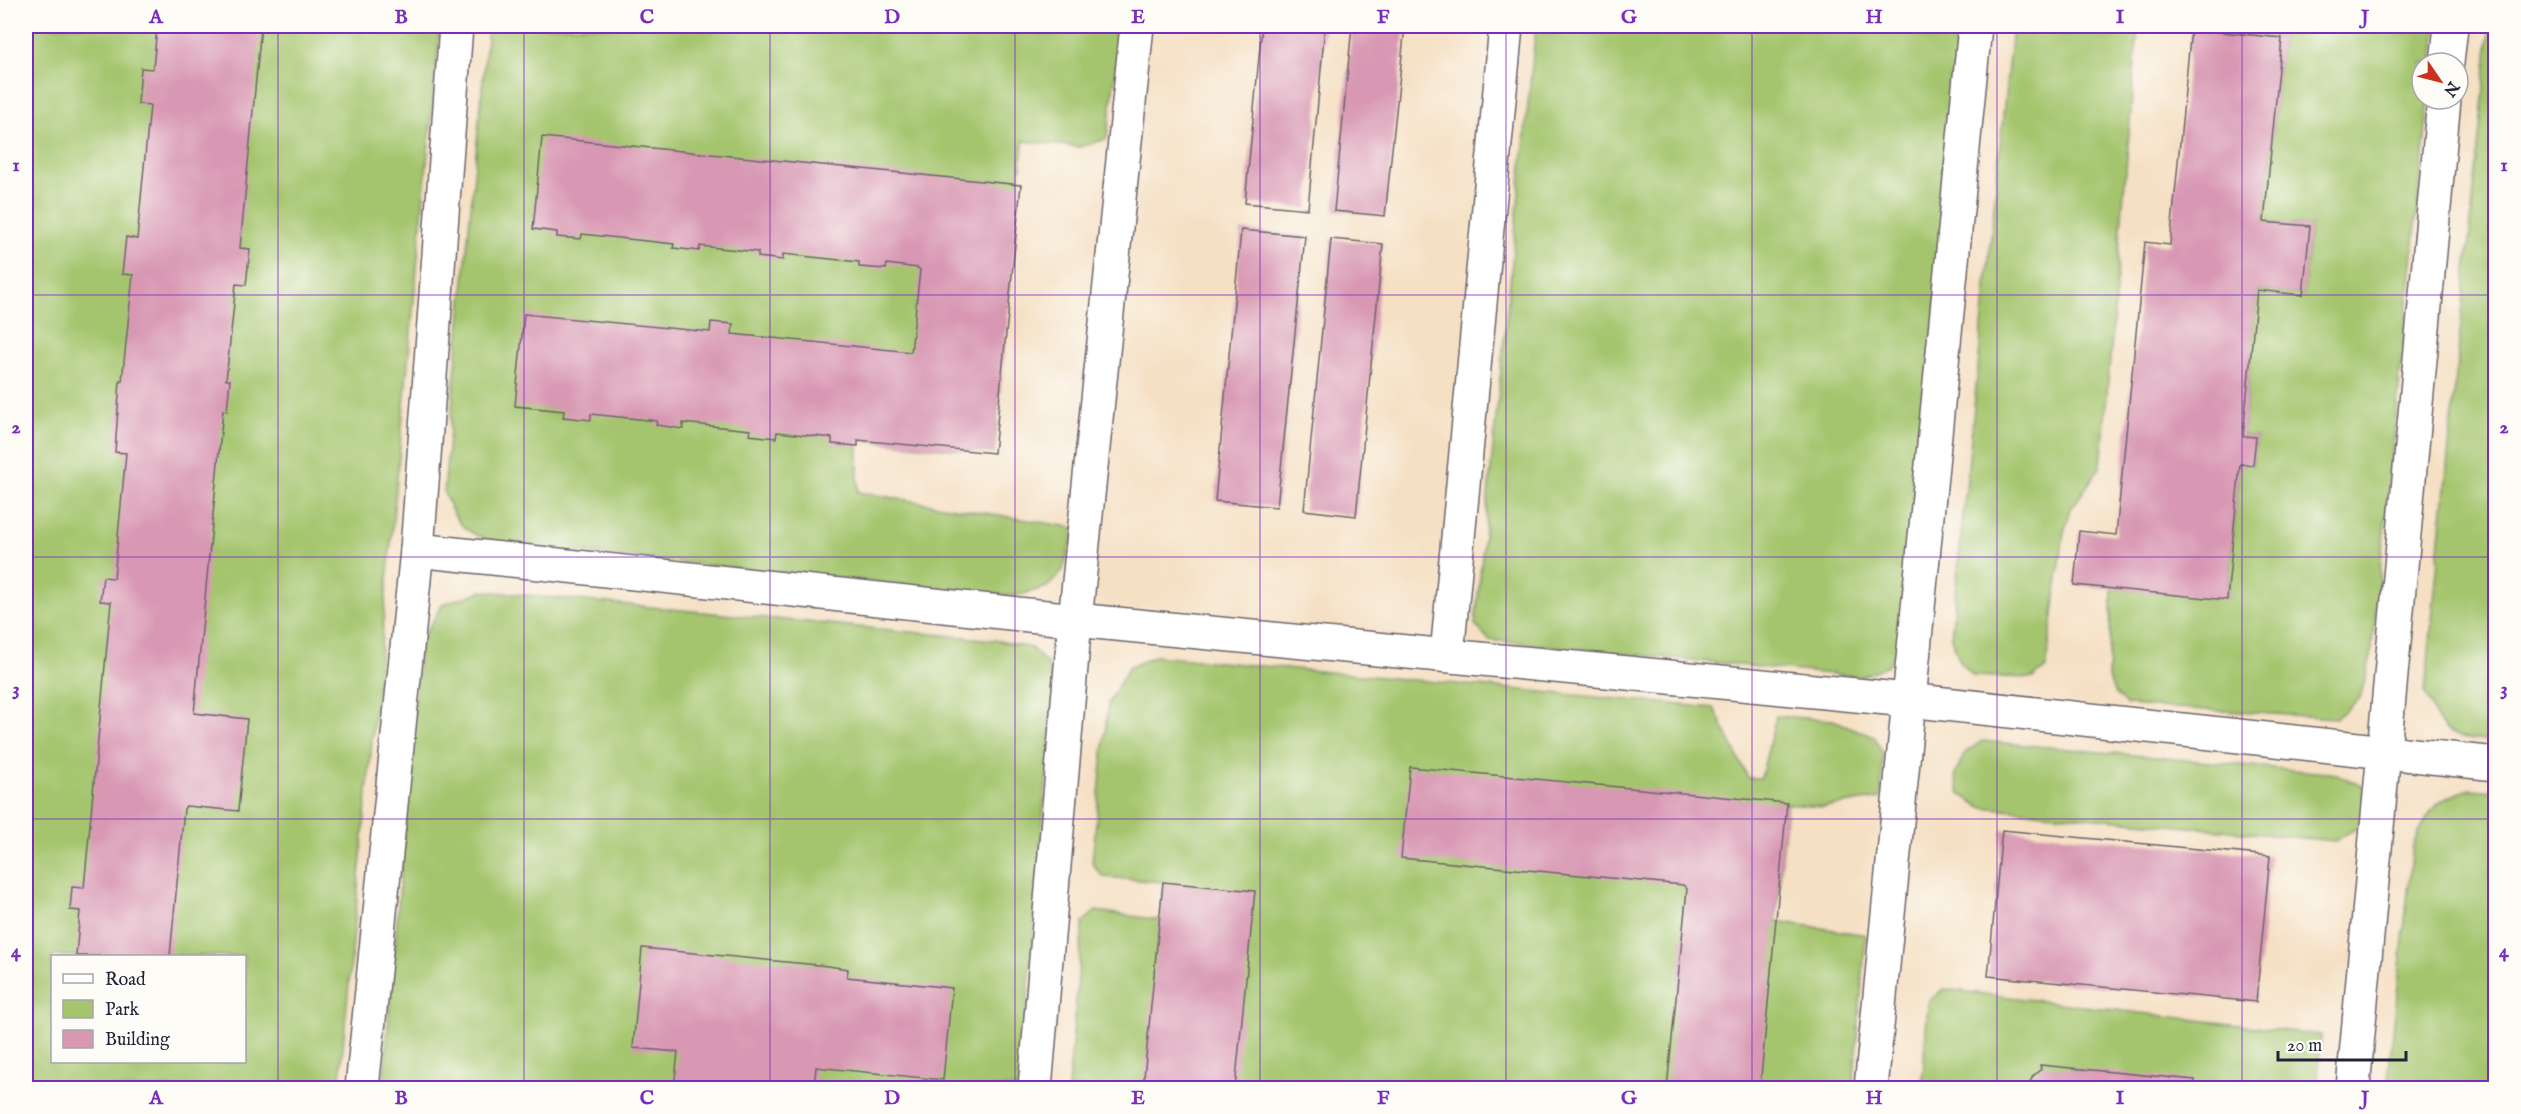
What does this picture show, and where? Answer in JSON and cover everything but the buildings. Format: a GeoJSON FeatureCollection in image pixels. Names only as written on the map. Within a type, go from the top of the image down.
{"type":"FeatureCollection","features":[{"type":"Feature","properties":{"kind":"lane"},"geometry":{"type":"LineString","coordinates":[[362,1089],[417,550],[456,26]]}},
{"type":"Feature","properties":{"kind":"lane"},"geometry":{"type":"LineString","coordinates":[[1035,1089],[1075,620],[1137,26]]}},
{"type":"Feature","properties":{"kind":"lane"},"geometry":{"type":"LineString","coordinates":[[1447,655],[1506,26]]}},
{"type":"Feature","properties":{"kind":"lane"},"geometry":{"type":"LineString","coordinates":[[1871,1089],[1975,26]]}},
{"type":"Feature","properties":{"kind":"lane"},"geometry":{"type":"LineString","coordinates":[[2448,51],[2451,26]]}},
{"type":"Feature","properties":{"kind":"lane"},"geometry":{"type":"LineString","coordinates":[[2353,1089],[2443,111]]}},
{"type":"Feature","properties":{"kind":"lane"},"geometry":{"type":"LineString","coordinates":[[417,550],[1075,620],[1908,700],[2496,764]]}},
{"type":"Feature","properties":{"kind":"green space"},"geometry":{"type":"Polygon","coordinates":[[[26,26],[440,26],[339,1088],[26,1088],[26,26]]]}},
{"type":"Feature","properties":{"kind":"green space"},"geometry":{"type":"Polygon","coordinates":[[[488,26],[1121,26],[1107,139],[1079,147],[1023,141],[994,453],[858,440],[858,492],[1076,528],[1062,572],[1047,587],[1016,596],[501,544],[479,536],[464,527],[454,514],[444,492],[488,26]]]}},
{"type":"Feature","properties":{"kind":"green space"},"geometry":{"type":"Polygon","coordinates":[[[1536,26],[1964,26],[1901,643],[1888,665],[1861,677],[1489,640],[1475,625],[1536,26]]]}},
{"type":"Feature","properties":{"kind":"green space"},"geometry":{"type":"Polygon","coordinates":[[[2012,26],[2138,26],[2101,466],[2071,509],[2064,532],[2046,668],[2033,678],[1973,676],[1960,661],[1951,638],[2012,26]]]}},
{"type":"Feature","properties":{"kind":"green space"},"geometry":{"type":"Polygon","coordinates":[[[2208,26],[2437,26],[2434,51],[2410,51],[2410,111],[2428,111],[2371,656],[2360,698],[2336,718],[2127,705],[2115,694],[2108,677],[2112,588],[2227,599],[2240,464],[2253,465],[2256,437],[2243,436],[2257,290],[2303,295],[2310,226],[2264,222],[2282,38],[2208,31],[2208,26]]]}},
{"type":"Feature","properties":{"kind":"green space"},"geometry":{"type":"Polygon","coordinates":[[[2490,26],[2496,26],[2495,741],[2467,738],[2450,732],[2437,719],[2425,693],[2490,26]]]}},
{"type":"Feature","properties":{"kind":"green space"},"geometry":{"type":"Polygon","coordinates":[[[483,591],[994,640],[1031,648],[1047,663],[1054,688],[1020,1088],[383,1088],[420,642],[443,604],[483,591]]]}},
{"type":"Feature","properties":{"kind":"green space"},"geometry":{"type":"Polygon","coordinates":[[[1155,656],[1714,708],[1748,778],[1761,778],[1776,716],[1833,720],[1875,737],[1883,754],[1881,798],[1824,807],[1787,804],[1776,921],[1866,935],[1853,1088],[1068,1088],[1083,922],[1096,911],[1160,920],[1163,882],[1103,877],[1092,863],[1108,704],[1128,668],[1155,656]]]}},
{"type":"Feature","properties":{"kind":"green space"},"geometry":{"type":"Polygon","coordinates":[[[1982,741],[2337,774],[2362,786],[2368,811],[2355,829],[2335,841],[1981,807],[1960,794],[1955,774],[1965,753],[1982,741]]]}},
{"type":"Feature","properties":{"kind":"green space"},"geometry":{"type":"Polygon","coordinates":[[[2471,789],[2495,791],[2495,1088],[2387,1088],[2413,845],[2429,815],[2440,802],[2471,789]]]}},
{"type":"Feature","properties":{"kind":"green space"},"geometry":{"type":"Polygon","coordinates":[[[1943,989],[2321,1035],[2317,1088],[1922,1088],[1928,1002],[1943,989]]]}}]}
